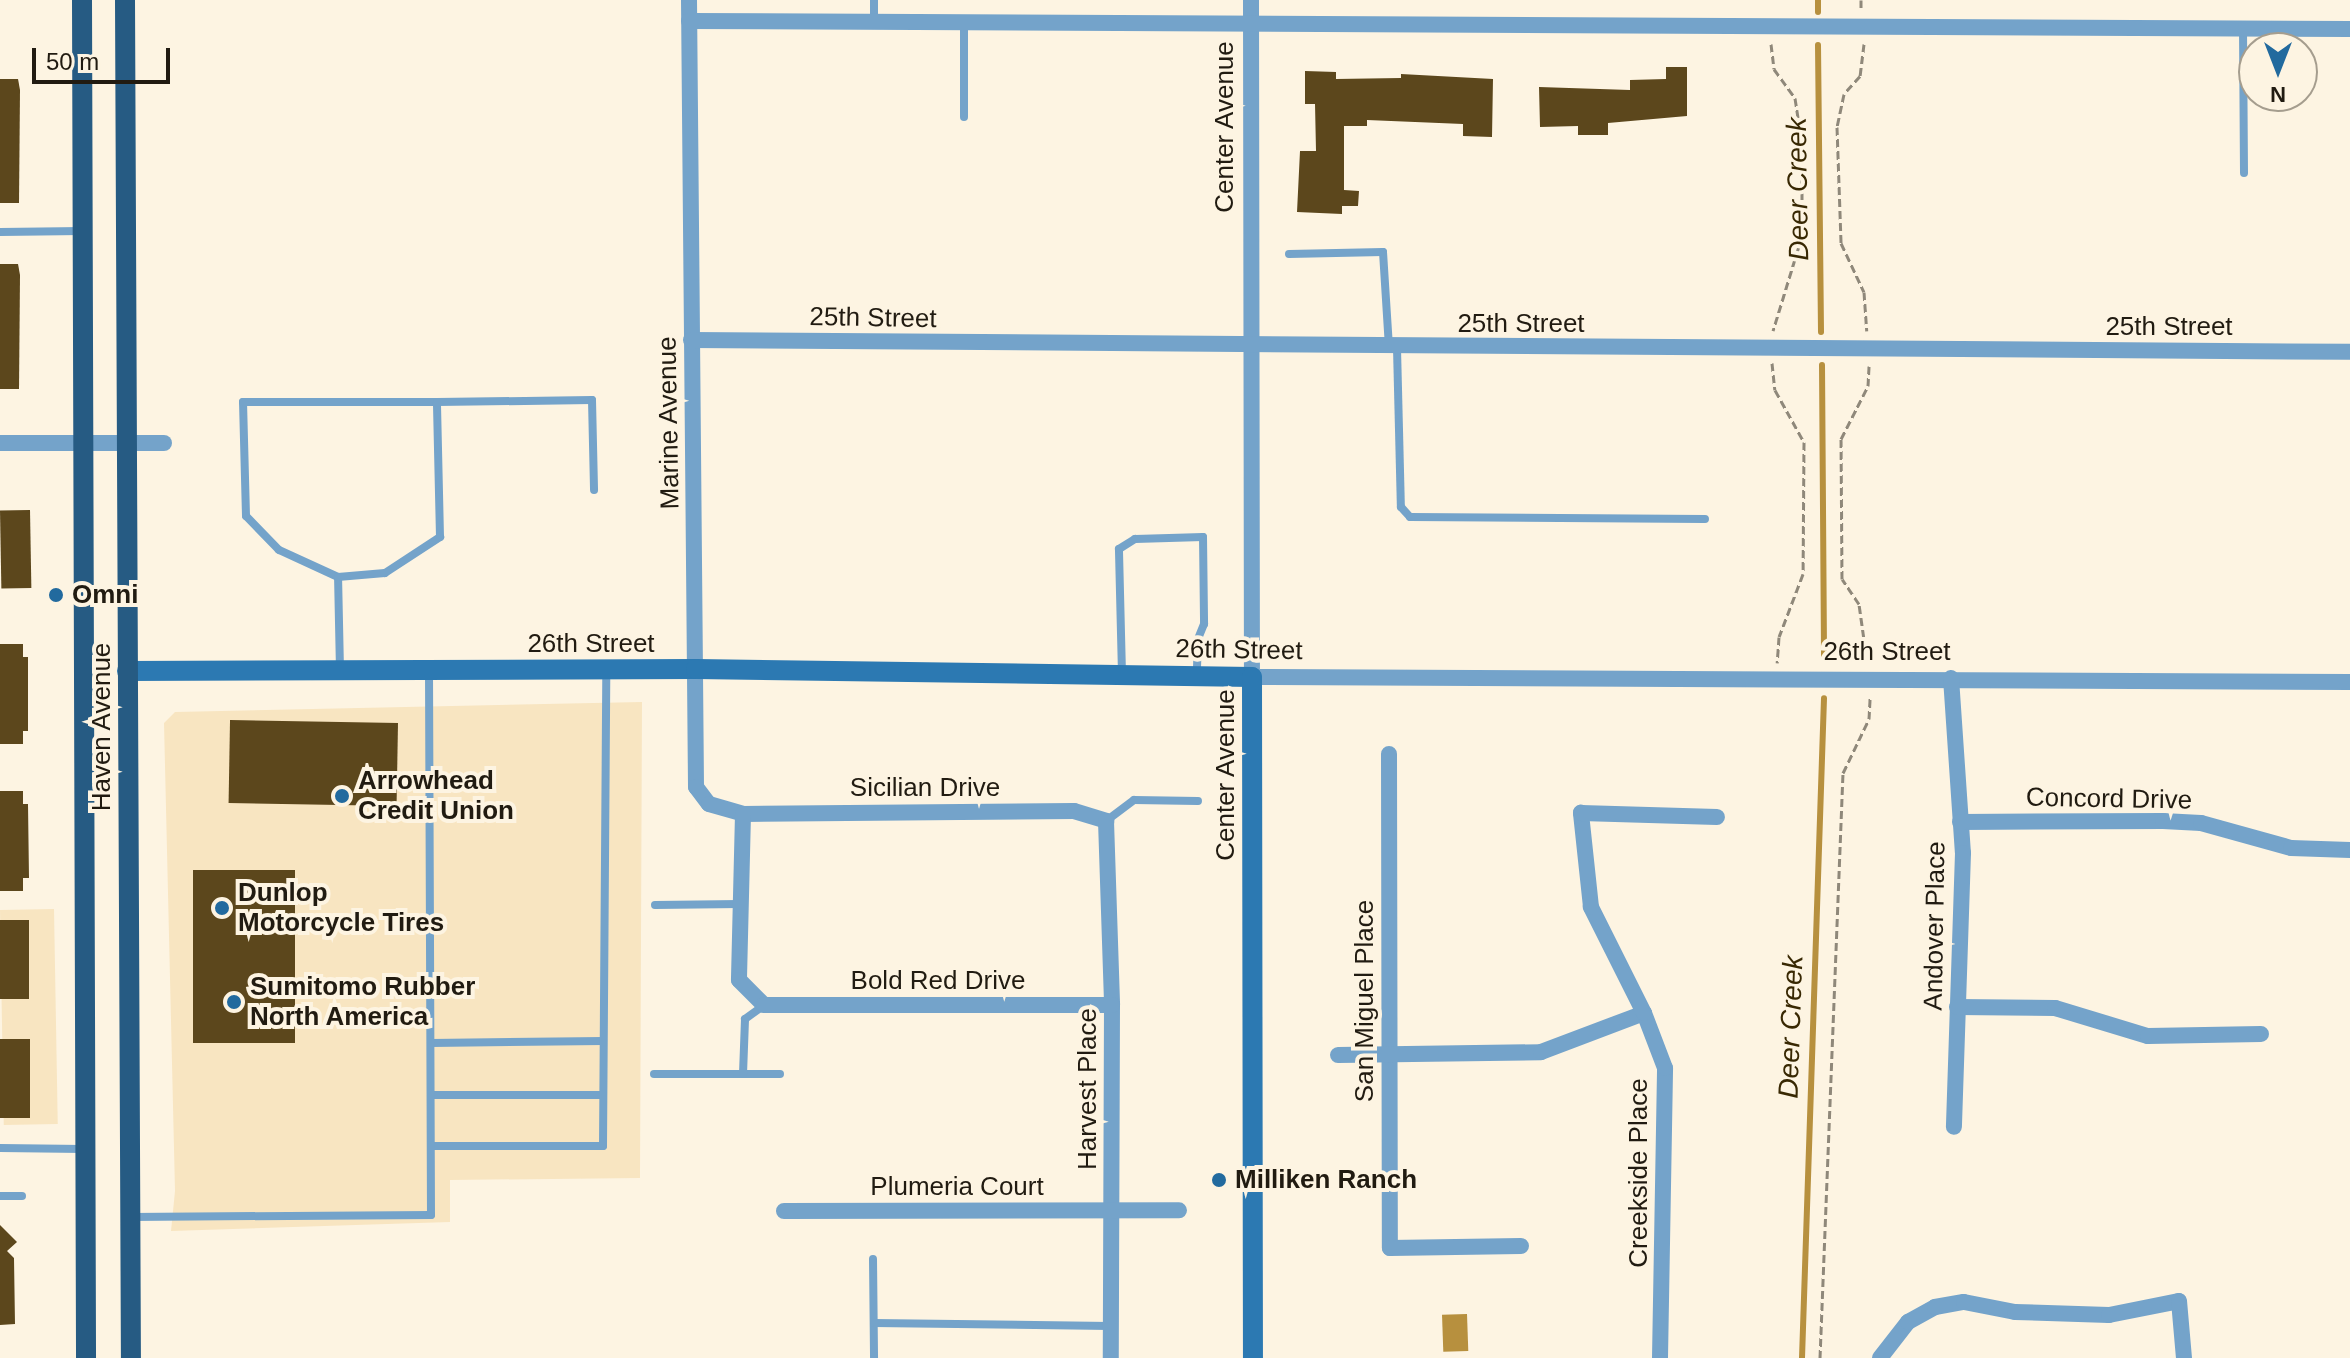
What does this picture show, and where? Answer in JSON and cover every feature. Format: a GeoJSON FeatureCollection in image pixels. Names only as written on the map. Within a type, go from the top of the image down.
{"type":"FeatureCollection","features":[{"type":"Feature","properties":{"kind":"main road","name":"Haven Avenue"},"geometry":{"type":"LineString","coordinates":[[82,0],[86,1358]]}},
{"type":"Feature","properties":{"kind":"main road","name":"Haven Avenue"},"geometry":{"type":"LineString","coordinates":[[125,0],[131,1358]]}},
{"type":"Feature","properties":{"kind":"street","name":"Marine Avenue"},"geometry":{"type":"LineString","coordinates":[[689,0],[696,787],[709,804],[743,814]]}},
{"type":"Feature","properties":{"kind":"street","name":"Center Avenue"},"geometry":{"type":"LineString","coordinates":[[1251,0],[1253,1358]]}},
{"type":"Feature","properties":{"kind":"street"},"geometry":{"type":"LineString","coordinates":[[689,21],[2350,29]]}},
{"type":"Feature","properties":{"kind":"street","name":"25th Street"},"geometry":{"type":"LineString","coordinates":[[691,340],[1251,347],[2350,352]]}},
{"type":"Feature","properties":{"kind":"street"},"geometry":{"type":"LineString","coordinates":[[0,443],[164,443]]}},
{"type":"Feature","properties":{"kind":"street","name":"26th Street"},"geometry":{"type":"LineString","coordinates":[[127,671],[696,669],[1252,677],[2350,682]]}},
{"type":"Feature","properties":{"kind":"street","name":"Andover Place"},"geometry":{"type":"LineString","coordinates":[[1951,678],[1960,822],[1954,1127]]}},
{"type":"Feature","properties":{"kind":"street","name":"San Miguel Place"},"geometry":{"type":"LineString","coordinates":[[1389,754],[1390,1248],[1521,1246]]}},
{"type":"Feature","properties":{"kind":"street","name":"Sicilian Drive"},"geometry":{"type":"LineString","coordinates":[[743,814],[1074,811],[1106,821]]}},
{"type":"Feature","properties":{"kind":"street","name":"Creekside Place"},"geometry":{"type":"LineString","coordinates":[[1660,1358],[1668,1093],[1665,1068],[1644,1013],[1591,907],[1581,813],[1717,817]]}},
{"type":"Feature","properties":{"kind":"street"},"geometry":{"type":"LineString","coordinates":[[743,814],[739,980],[764,1005]]}},
{"type":"Feature","properties":{"kind":"street","name":"Harvest Place"},"geometry":{"type":"LineString","coordinates":[[1106,821],[1112,1005],[1111,1358]]}},
{"type":"Feature","properties":{"kind":"street","name":"Concord Drive"},"geometry":{"type":"LineString","coordinates":[[1960,822],[2176,822],[2291,848],[2350,850]]}},
{"type":"Feature","properties":{"kind":"street","name":"Bold Red Drive"},"geometry":{"type":"LineString","coordinates":[[764,1005],[1112,1005]]}},
{"type":"Feature","properties":{"kind":"street"},"geometry":{"type":"LineString","coordinates":[[1957,1007],[2055,1008],[2148,1036],[2261,1034]]}},
{"type":"Feature","properties":{"kind":"street"},"geometry":{"type":"LineString","coordinates":[[1338,1055],[1541,1052],[1644,1013]]}},
{"type":"Feature","properties":{"kind":"street","name":"Plumeria Court"},"geometry":{"type":"LineString","coordinates":[[784,1211],[1179,1210]]}},
{"type":"Feature","properties":{"kind":"street"},"geometry":{"type":"LineString","coordinates":[[1880,1358],[1908,1322],[1935,1307],[1964,1302],[2015,1312],[2109,1315],[2179,1301],[2184,1358]]}},
{"type":"Feature","properties":{"kind":"lane"},"geometry":{"type":"LineString","coordinates":[[874,0],[874,22]]}},
{"type":"Feature","properties":{"kind":"lane"},"geometry":{"type":"LineString","coordinates":[[964,22],[964,117]]}},
{"type":"Feature","properties":{"kind":"lane"},"geometry":{"type":"LineString","coordinates":[[2243,28],[2244,173]]}},
{"type":"Feature","properties":{"kind":"lane"},"geometry":{"type":"LineString","coordinates":[[0,232],[83,231]]}},
{"type":"Feature","properties":{"kind":"lane"},"geometry":{"type":"LineString","coordinates":[[1289,254],[1383,252],[1393,348],[1401,507],[1410,517],[1705,519]]}},
{"type":"Feature","properties":{"kind":"lane"},"geometry":{"type":"LineString","coordinates":[[437,402],[440,537],[385,573],[338,577],[279,550],[246,516],[243,402],[592,400],[594,490]]}},
{"type":"Feature","properties":{"kind":"lane"},"geometry":{"type":"LineString","coordinates":[[1122,675],[1119,549],[1135,539],[1203,537],[1204,624],[1198,639],[1197,676]]}},
{"type":"Feature","properties":{"kind":"lane"},"geometry":{"type":"LineString","coordinates":[[338,577],[340,671]]}},
{"type":"Feature","properties":{"kind":"lane"},"geometry":{"type":"LineString","coordinates":[[129,1217],[431,1215],[429,671]]}},
{"type":"Feature","properties":{"kind":"lane"},"geometry":{"type":"LineString","coordinates":[[431,1146],[603,1146],[606,671]]}},
{"type":"Feature","properties":{"kind":"lane"},"geometry":{"type":"LineString","coordinates":[[1106,821],[1134,800],[1198,801]]}},
{"type":"Feature","properties":{"kind":"lane"},"geometry":{"type":"LineString","coordinates":[[655,905],[740,904]]}},
{"type":"Feature","properties":{"kind":"lane"},"geometry":{"type":"LineString","coordinates":[[743,1074],[745,1019],[764,1005]]}},
{"type":"Feature","properties":{"kind":"lane"},"geometry":{"type":"LineString","coordinates":[[431,1043],[603,1041]]}},
{"type":"Feature","properties":{"kind":"lane"},"geometry":{"type":"LineString","coordinates":[[654,1074],[780,1074]]}},
{"type":"Feature","properties":{"kind":"lane"},"geometry":{"type":"LineString","coordinates":[[431,1095],[603,1095]]}},
{"type":"Feature","properties":{"kind":"lane"},"geometry":{"type":"LineString","coordinates":[[0,1148],[85,1149]]}},
{"type":"Feature","properties":{"kind":"lane"},"geometry":{"type":"LineString","coordinates":[[0,1196],[22,1196]]}},
{"type":"Feature","properties":{"kind":"lane"},"geometry":{"type":"LineString","coordinates":[[873,1259],[874,1358]]}},
{"type":"Feature","properties":{"kind":"lane"},"geometry":{"type":"LineString","coordinates":[[874,1323],[1110,1326]]}},
{"type":"Feature","properties":{"kind":"path"},"geometry":{"type":"LineString","coordinates":[[1771,26],[1774,69],[1798,108],[1802,175],[1802,236],[1776,308],[1771,348],[1775,390],[1804,442],[1804,563],[1779,637],[1776,678]]}},
{"type":"Feature","properties":{"kind":"path"},"geometry":{"type":"LineString","coordinates":[[1861,27],[1866,51],[1862,68],[1844,94],[1837,127],[1841,243],[1864,292],[1866,318]]}},
{"type":"Feature","properties":{"kind":"path"},"geometry":{"type":"LineString","coordinates":[[1865,648],[1859,604],[1842,579],[1841,439],[1869,379]]}},
{"type":"Feature","properties":{"kind":"path"},"geometry":{"type":"LineString","coordinates":[[1820,1358],[1843,773],[1869,719],[1870,702]]}},
{"type":"Feature","properties":{"kind":"shaded area"},"geometry":{"type":"Polygon","coordinates":[[[642,702],[640,1178],[450,1180],[450,1222],[171,1231],[175,1191],[164,723],[175,712],[642,702]]]}},
{"type":"Feature","properties":{"kind":"shaded area"},"geometry":{"type":"Polygon","coordinates":[[[54,909],[58,1124],[4,1125],[0,910],[54,909]]]}},
{"type":"Feature","properties":{"kind":"shaded area"},"geometry":{"type":"Polygon","coordinates":[[[1467,1314],[1468,1351],[1443,1352],[1442,1315],[1467,1314]]]}},
{"type":"Feature","properties":{"kind":"building"},"geometry":{"type":"Polygon","coordinates":[[[1666,67],[1687,67],[1687,116],[1608,123],[1608,135],[1578,135],[1578,126],[1540,127],[1539,87],[1630,90],[1630,80],[1666,79],[1666,67]]]}},
{"type":"Feature","properties":{"kind":"building"},"geometry":{"type":"Polygon","coordinates":[[[1305,71],[1336,72],[1336,79],[1401,78],[1401,74],[1493,79],[1492,137],[1463,136],[1463,124],[1367,120],[1367,126],[1344,126],[1344,190],[1359,191],[1358,206],[1342,206],[1342,214],[1297,212],[1300,151],[1316,151],[1315,104],[1305,104],[1305,71]]]}},
{"type":"Feature","properties":{"kind":"building"},"geometry":{"type":"Polygon","coordinates":[[[0,79],[18,79],[20,90],[19,203],[0,203],[0,79]]]}},
{"type":"Feature","properties":{"kind":"building"},"geometry":{"type":"Polygon","coordinates":[[[0,264],[18,264],[20,275],[19,389],[0,389],[0,264]]]}},
{"type":"Feature","properties":{"kind":"building"},"geometry":{"type":"Polygon","coordinates":[[[30,510],[31,588],[1,589],[0,511],[30,510]]]}},
{"type":"Feature","properties":{"kind":"building"},"geometry":{"type":"Polygon","coordinates":[[[0,644],[23,644],[23,657],[28,657],[28,731],[23,731],[23,744],[0,744],[0,644]]]}},
{"type":"Feature","properties":{"kind":"building","name":"Arrowhead Credit Union"},"geometry":{"type":"Polygon","coordinates":[[[230,720],[398,723],[397,806],[229,803],[230,720]]]}},
{"type":"Feature","properties":{"kind":"building"},"geometry":{"type":"Polygon","coordinates":[[[0,791],[23,791],[23,804],[28,804],[29,878],[23,878],[23,891],[0,891],[0,791]]]}},
{"type":"Feature","properties":{"kind":"building"},"geometry":{"type":"Polygon","coordinates":[[[193,870],[295,870],[295,1043],[193,1043],[193,870]]]}},
{"type":"Feature","properties":{"kind":"building"},"geometry":{"type":"Polygon","coordinates":[[[0,920],[29,920],[29,999],[0,999],[0,920]]]}},
{"type":"Feature","properties":{"kind":"building"},"geometry":{"type":"Polygon","coordinates":[[[0,1039],[30,1039],[30,1118],[0,1118],[0,1039]]]}},
{"type":"Feature","properties":{"kind":"building"},"geometry":{"type":"Polygon","coordinates":[[[0,1225],[17,1242],[7,1251],[14,1258],[15,1324],[0,1325],[0,1225]]]}},
{"type":"Feature","properties":{"kind":"waterway","name":"Deer Creek"},"geometry":{"type":"LineString","coordinates":[[1818,0],[1818,12]]}},
{"type":"Feature","properties":{"kind":"waterway","name":"Deer Creek"},"geometry":{"type":"LineString","coordinates":[[1818,45],[1821,332]]}},
{"type":"Feature","properties":{"kind":"waterway","name":"Deer Creek"},"geometry":{"type":"LineString","coordinates":[[1822,365],[1824,661]]}},
{"type":"Feature","properties":{"kind":"waterway","name":"Deer Creek"},"geometry":{"type":"LineString","coordinates":[[1802,1358],[1824,698]]}},
{"type":"Feature","properties":{"kind":"place","name":"Omni"},"geometry":{"type":"Point","coordinates":[56,595]}},
{"type":"Feature","properties":{"kind":"place","name":"Arrowhead Credit Union"},"geometry":{"type":"Point","coordinates":[342,796]}},
{"type":"Feature","properties":{"kind":"place","name":"Dunlop Motorcycle Tires"},"geometry":{"type":"Point","coordinates":[222,908]}},
{"type":"Feature","properties":{"kind":"place","name":"Sumitomo Rubber North America"},"geometry":{"type":"Point","coordinates":[234,1002]}},
{"type":"Feature","properties":{"kind":"place","name":"Milliken Ranch"},"geometry":{"type":"Point","coordinates":[1219,1180]}}]}
